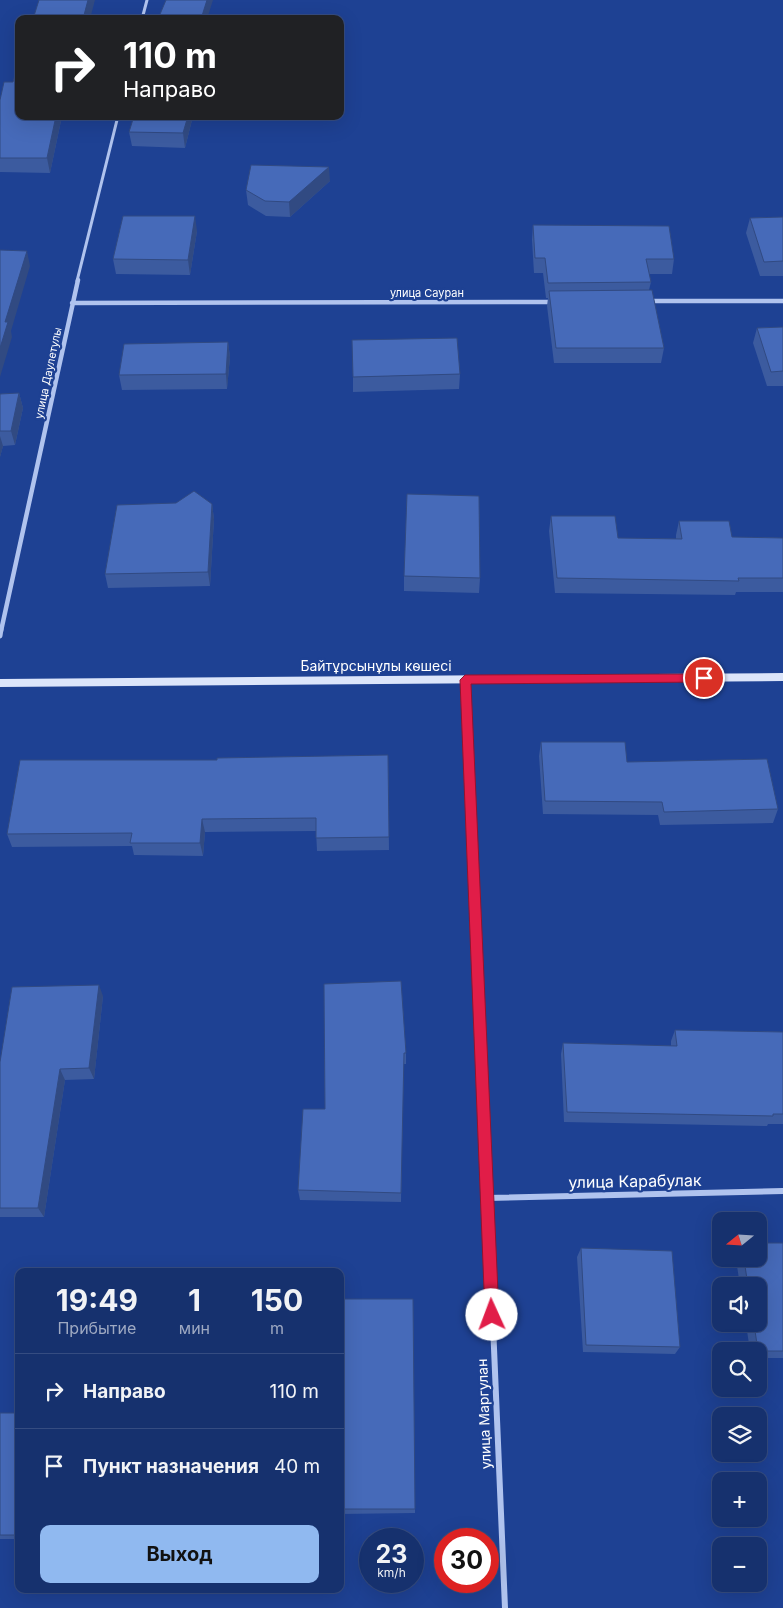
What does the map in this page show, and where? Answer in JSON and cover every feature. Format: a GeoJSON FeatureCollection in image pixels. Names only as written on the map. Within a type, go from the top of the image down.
{"type":"FeatureCollection","features":[{"type":"Feature","properties":{"kind":"main road","name":"Байтұрсынұлы көшесі"},"geometry":{"type":"LineString","coordinates":[[0,683],[783,677]]}},
{"type":"Feature","properties":{"kind":"street"},"geometry":{"type":"LineString","coordinates":[[143,15],[147,0]]}},
{"type":"Feature","properties":{"kind":"street","name":"улица Даулетулы"},"geometry":{"type":"LineString","coordinates":[[0,636],[72,303],[117,120]]}},
{"type":"Feature","properties":{"kind":"street"},"geometry":{"type":"LineString","coordinates":[[645,301],[783,301]]}},
{"type":"Feature","properties":{"kind":"street","name":"улица Сауран"},"geometry":{"type":"LineString","coordinates":[[72,303],[556,302]]}},
{"type":"Feature","properties":{"kind":"street","name":"улица Маргулан"},"geometry":{"type":"LineString","coordinates":[[465,680],[505,1608]]}},
{"type":"Feature","properties":{"kind":"street","name":"улица Карабулак"},"geometry":{"type":"LineString","coordinates":[[487,1198],[783,1191]]}},
{"type":"Feature","properties":{"kind":"building"},"geometry":{"type":"Polygon","coordinates":[[[39,0],[88,0],[84,15],[34,15],[39,0]]]}},
{"type":"Feature","properties":{"kind":"building"},"geometry":{"type":"Polygon","coordinates":[[[166,0],[207,0],[202,15],[160,15],[166,0]]]}},
{"type":"Feature","properties":{"kind":"building"},"geometry":{"type":"Polygon","coordinates":[[[15,75],[15,120],[55,120],[47,158],[0,158],[0,100],[4,82],[13,82],[15,75]]]}},
{"type":"Feature","properties":{"kind":"building"},"geometry":{"type":"Polygon","coordinates":[[[133,120],[187,120],[183,133],[129,132],[133,120]]]}},
{"type":"Feature","properties":{"kind":"building"},"geometry":{"type":"Polygon","coordinates":[[[251,165],[329,167],[289,202],[265,201],[246,190],[251,165]]]}},
{"type":"Feature","properties":{"kind":"building"},"geometry":{"type":"Polygon","coordinates":[[[123,216],[195,216],[188,260],[113,259],[123,216]]]}},
{"type":"Feature","properties":{"kind":"building"},"geometry":{"type":"Polygon","coordinates":[[[783,217],[783,261],[764,262],[750,218],[783,217]]]}},
{"type":"Feature","properties":{"kind":"building"},"geometry":{"type":"Polygon","coordinates":[[[533,225],[669,226],[674,259],[646,259],[651,282],[548,283],[545,258],[535,258],[533,225]]]}},
{"type":"Feature","properties":{"kind":"building"},"geometry":{"type":"Polygon","coordinates":[[[0,250],[27,251],[5,322],[8,322],[0,348],[0,250]]]}},
{"type":"Feature","properties":{"kind":"building"},"geometry":{"type":"Polygon","coordinates":[[[652,290],[664,348],[556,348],[549,291],[652,290]]]}},
{"type":"Feature","properties":{"kind":"building"},"geometry":{"type":"Polygon","coordinates":[[[783,327],[783,371],[771,372],[757,328],[783,327]]]}},
{"type":"Feature","properties":{"kind":"building"},"geometry":{"type":"Polygon","coordinates":[[[457,338],[460,374],[353,377],[352,340],[457,338]]]}},
{"type":"Feature","properties":{"kind":"building"},"geometry":{"type":"Polygon","coordinates":[[[228,342],[226,374],[119,375],[124,344],[228,342]]]}},
{"type":"Feature","properties":{"kind":"building"},"geometry":{"type":"Polygon","coordinates":[[[19,393],[11,431],[0,431],[0,394],[19,393]]]}},
{"type":"Feature","properties":{"kind":"building"},"geometry":{"type":"Polygon","coordinates":[[[194,491],[212,504],[208,572],[105,574],[117,505],[176,503],[194,491]]]}},
{"type":"Feature","properties":{"kind":"building"},"geometry":{"type":"Polygon","coordinates":[[[407,494],[479,496],[480,578],[404,576],[407,494]]]}},
{"type":"Feature","properties":{"kind":"building"},"geometry":{"type":"Polygon","coordinates":[[[551,516],[615,516],[618,538],[682,539],[679,521],[729,521],[732,537],[783,538],[783,578],[738,578],[739,581],[557,578],[551,516]]]}},
{"type":"Feature","properties":{"kind":"building"},"geometry":{"type":"Polygon","coordinates":[[[541,742],[625,742],[627,762],[767,759],[778,809],[664,812],[662,802],[545,801],[541,742]]]}},
{"type":"Feature","properties":{"kind":"building"},"geometry":{"type":"Polygon","coordinates":[[[388,755],[389,837],[316,838],[316,818],[202,819],[200,843],[130,843],[132,833],[7,834],[20,760],[217,760],[217,758],[388,755]]]}},
{"type":"Feature","properties":{"kind":"building"},"geometry":{"type":"Polygon","coordinates":[[[401,981],[406,1053],[404,1053],[401,1193],[298,1190],[303,1109],[325,1109],[324,984],[401,981]]]}},
{"type":"Feature","properties":{"kind":"building"},"geometry":{"type":"Polygon","coordinates":[[[99,985],[89,1068],[60,1069],[38,1208],[0,1208],[0,1062],[12,987],[99,985]]]}},
{"type":"Feature","properties":{"kind":"building"},"geometry":{"type":"Polygon","coordinates":[[[675,1030],[783,1032],[783,1114],[773,1114],[773,1116],[567,1112],[563,1043],[677,1046],[675,1030]]]}},
{"type":"Feature","properties":{"kind":"building"},"geometry":{"type":"Polygon","coordinates":[[[768,1243],[783,1243],[783,1351],[767,1351],[767,1342],[757,1342],[755,1332],[767,1332],[767,1277],[747,1277],[745,1268],[768,1268],[768,1243]]]}},
{"type":"Feature","properties":{"kind":"building"},"geometry":{"type":"Polygon","coordinates":[[[581,1248],[672,1251],[680,1347],[586,1345],[581,1248]]]}},
{"type":"Feature","properties":{"kind":"building"},"geometry":{"type":"Polygon","coordinates":[[[344,1299],[413,1299],[415,1509],[344,1509],[344,1299]]]}},
{"type":"Feature","properties":{"kind":"building"},"geometry":{"type":"Polygon","coordinates":[[[0,1413],[15,1413],[15,1535],[0,1535],[0,1413]]]}},
{"type":"Feature","properties":{"kind":"route"},"geometry":{"type":"LineString","coordinates":[[492,1315],[465,680],[704,678]]}}]}
